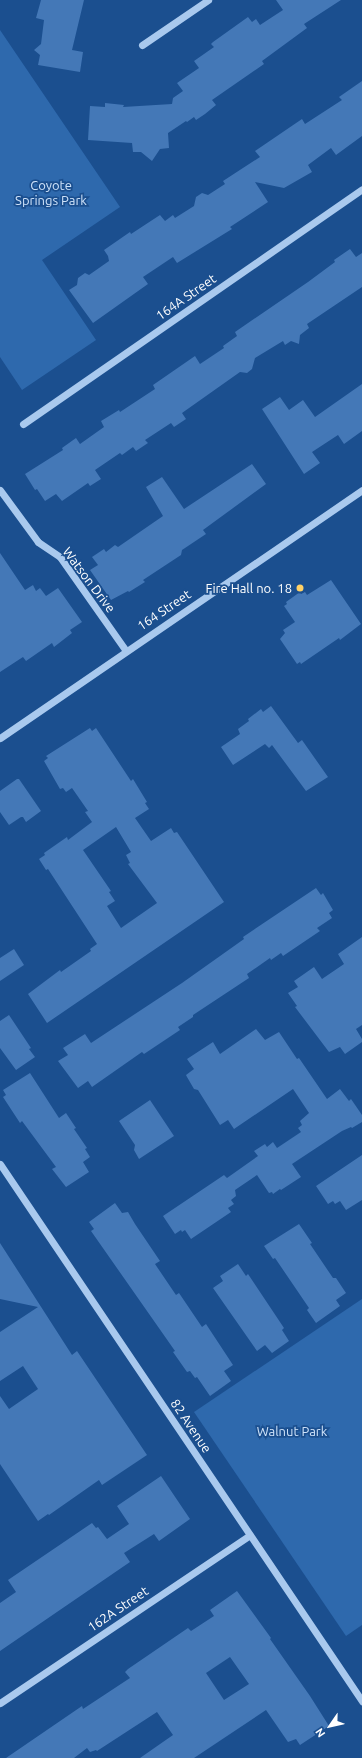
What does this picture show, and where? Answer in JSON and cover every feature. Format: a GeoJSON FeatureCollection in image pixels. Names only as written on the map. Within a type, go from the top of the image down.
{"type":"FeatureCollection","features":[{"type":"Feature","properties":{"kind":"street"},"geometry":{"type":"LineString","coordinates":[[142,45],[208,0]]}},
{"type":"Feature","properties":{"kind":"street","name":"164A Street"},"geometry":{"type":"LineString","coordinates":[[22,424],[362,189]]}},
{"type":"Feature","properties":{"kind":"street","name":"Watson Drive"},"geometry":{"type":"LineString","coordinates":[[0,490],[38,542],[60,557],[126,651]]}},
{"type":"Feature","properties":{"kind":"street","name":"164 Street"},"geometry":{"type":"LineString","coordinates":[[0,738],[362,490]]}},
{"type":"Feature","properties":{"kind":"street","name":"82 Avenue"},"geometry":{"type":"LineString","coordinates":[[0,1164],[362,1702]]}},
{"type":"Feature","properties":{"kind":"street","name":"162A Street"},"geometry":{"type":"LineString","coordinates":[[0,1703],[250,1535]]}},
{"type":"Feature","properties":{"kind":"green space","name":"Coyote Springs Park"},"geometry":{"type":"Polygon","coordinates":[[[0,30],[120,207],[42,260],[96,340],[22,390],[0,357],[0,30]]]}},
{"type":"Feature","properties":{"kind":"green space","name":"Walnut Park"},"geometry":{"type":"Polygon","coordinates":[[[362,1299],[362,1625],[346,1636],[194,1412],[362,1299]]]}},
{"type":"Feature","properties":{"kind":"building"},"geometry":{"type":"Polygon","coordinates":[[[41,0],[84,0],[72,50],[83,52],[80,72],[38,65],[40,55],[34,50],[41,44],[44,20],[36,18],[41,0]]]}},
{"type":"Feature","properties":{"kind":"building"},"geometry":{"type":"Polygon","coordinates":[[[276,0],[341,0],[304,24],[307,28],[262,61],[264,64],[212,100],[216,105],[205,114],[196,120],[194,117],[187,122],[186,121],[168,133],[169,148],[160,149],[152,161],[141,152],[133,152],[132,143],[88,140],[90,106],[105,107],[105,103],[124,105],[123,107],[172,104],[173,98],[183,91],[177,83],[199,68],[194,61],[214,47],[211,44],[213,42],[248,17],[252,22],[256,19],[260,25],[283,10],[276,0]]]}},
{"type":"Feature","properties":{"kind":"building"},"geometry":{"type":"Polygon","coordinates":[[[362,81],[362,136],[336,155],[331,148],[308,165],[312,172],[284,188],[255,182],[268,202],[230,227],[232,229],[177,263],[173,257],[143,277],[148,284],[93,323],[69,290],[77,285],[78,278],[85,273],[89,275],[109,261],[104,250],[130,232],[131,234],[160,215],[165,221],[173,215],[175,218],[194,206],[196,197],[202,193],[208,195],[225,184],[223,181],[260,157],[255,151],[302,119],[305,124],[342,100],[339,97],[362,81]]]}},
{"type":"Feature","properties":{"kind":"building"},"geometry":{"type":"Polygon","coordinates":[[[350,249],[356,257],[362,253],[362,287],[307,324],[309,328],[300,335],[299,344],[291,341],[285,345],[283,341],[255,358],[252,369],[247,373],[240,372],[182,413],[186,419],[174,427],[171,423],[145,440],[148,443],[136,451],[133,447],[122,455],[120,453],[95,470],[101,479],[90,486],[88,483],[62,501],[56,494],[45,501],[37,489],[35,490],[25,474],[63,450],[62,448],[76,438],[80,444],[104,427],[101,421],[119,410],[120,412],[155,389],[153,385],[195,356],[200,364],[224,348],[223,346],[237,336],[235,332],[308,282],[335,262],[334,260],[350,249]]]}},
{"type":"Feature","properties":{"kind":"building"},"geometry":{"type":"Polygon","coordinates":[[[362,384],[362,431],[344,444],[338,435],[312,452],[320,463],[304,474],[262,409],[280,397],[289,410],[303,400],[315,417],[362,384]]]}},
{"type":"Feature","properties":{"kind":"building"},"geometry":{"type":"Polygon","coordinates":[[[252,464],[266,484],[203,530],[206,534],[182,550],[181,555],[143,580],[145,582],[129,592],[128,591],[111,600],[90,570],[98,565],[92,557],[104,549],[106,552],[115,545],[118,547],[163,516],[146,487],[162,477],[184,509],[252,464]]]}},
{"type":"Feature","properties":{"kind":"building"},"geometry":{"type":"Polygon","coordinates":[[[0,553],[25,590],[33,585],[36,591],[40,588],[46,596],[58,588],[82,622],[70,630],[72,633],[54,647],[52,643],[26,661],[23,657],[0,672],[0,553]]]}},
{"type":"Feature","properties":{"kind":"building"},"geometry":{"type":"Polygon","coordinates":[[[331,580],[361,624],[340,640],[339,638],[301,664],[300,662],[297,664],[280,639],[285,633],[283,630],[295,622],[284,606],[287,604],[286,602],[300,592],[301,594],[305,592],[307,595],[331,580]]]}},
{"type":"Feature","properties":{"kind":"building"},"geometry":{"type":"Polygon","coordinates":[[[271,706],[298,743],[302,740],[328,777],[306,791],[272,745],[269,748],[265,744],[233,765],[221,747],[240,734],[238,729],[249,721],[248,719],[261,709],[263,712],[271,706]]]}},
{"type":"Feature","properties":{"kind":"building"},"geometry":{"type":"Polygon","coordinates":[[[90,728],[92,731],[96,728],[131,781],[133,779],[147,802],[145,803],[149,809],[135,818],[151,841],[171,828],[174,833],[177,832],[224,902],[47,1023],[28,994],[60,970],[61,972],[91,951],[90,949],[97,944],[48,869],[46,870],[39,859],[45,855],[44,853],[67,837],[68,840],[92,822],[85,812],[88,811],[72,788],[66,792],[63,788],[60,789],[44,761],[48,758],[46,756],[90,728]],[[116,827],[83,850],[111,891],[109,892],[115,901],[107,906],[121,928],[157,903],[128,864],[130,863],[126,855],[131,852],[116,827]]]}},
{"type":"Feature","properties":{"kind":"building"},"geometry":{"type":"Polygon","coordinates":[[[19,779],[41,811],[26,822],[23,817],[21,817],[9,825],[0,812],[0,791],[19,779]]]}},
{"type":"Feature","properties":{"kind":"building"},"geometry":{"type":"Polygon","coordinates":[[[316,888],[321,895],[323,893],[333,910],[329,913],[332,918],[317,928],[320,931],[283,956],[281,953],[271,960],[270,958],[247,974],[249,978],[193,1015],[193,1017],[178,1027],[180,1030],[144,1054],[142,1052],[92,1087],[88,1081],[78,1088],[58,1061],[68,1055],[63,1048],[85,1034],[91,1043],[182,983],[244,939],[243,937],[316,888]]]}},
{"type":"Feature","properties":{"kind":"building"},"geometry":{"type":"Polygon","coordinates":[[[362,937],[362,1025],[356,1029],[362,1039],[362,1042],[345,1054],[340,1047],[329,1052],[295,1007],[297,1006],[288,993],[298,987],[294,981],[314,967],[322,979],[344,964],[338,954],[362,937]]]}},
{"type":"Feature","properties":{"kind":"building"},"geometry":{"type":"Polygon","coordinates":[[[14,949],[24,965],[0,981],[0,958],[14,949]]]}},
{"type":"Feature","properties":{"kind":"building"},"geometry":{"type":"Polygon","coordinates":[[[9,1015],[31,1048],[29,1049],[35,1057],[16,1070],[0,1048],[0,1021],[9,1015]]]}},
{"type":"Feature","properties":{"kind":"building"},"geometry":{"type":"Polygon","coordinates":[[[256,1029],[265,1040],[279,1032],[327,1099],[340,1089],[349,1101],[351,1099],[362,1115],[362,1122],[352,1128],[351,1127],[342,1131],[292,1164],[301,1177],[281,1190],[280,1189],[273,1194],[272,1192],[269,1193],[257,1175],[235,1190],[236,1196],[231,1200],[234,1204],[228,1208],[231,1212],[191,1239],[185,1230],[182,1232],[181,1230],[175,1234],[163,1216],[224,1175],[227,1178],[258,1156],[254,1151],[265,1144],[267,1147],[273,1142],[277,1148],[301,1132],[298,1128],[302,1125],[300,1121],[309,1113],[293,1089],[234,1129],[228,1120],[220,1125],[198,1090],[194,1089],[186,1075],[194,1069],[187,1059],[213,1042],[220,1054],[256,1029]]]}},
{"type":"Feature","properties":{"kind":"building"},"geometry":{"type":"Polygon","coordinates":[[[30,1073],[59,1118],[66,1113],[76,1128],[74,1129],[87,1148],[85,1149],[90,1157],[83,1162],[89,1172],[66,1187],[52,1169],[56,1167],[22,1121],[20,1123],[3,1097],[6,1095],[3,1090],[30,1073]]]}},
{"type":"Feature","properties":{"kind":"building"},"geometry":{"type":"Polygon","coordinates":[[[150,1100],[174,1136],[139,1159],[134,1150],[135,1145],[119,1121],[150,1100]]]}},
{"type":"Feature","properties":{"kind":"building"},"geometry":{"type":"Polygon","coordinates":[[[362,1155],[362,1200],[346,1210],[340,1201],[335,1204],[333,1201],[328,1204],[316,1186],[362,1155]]]}},
{"type":"Feature","properties":{"kind":"building"},"geometry":{"type":"Polygon","coordinates":[[[115,1203],[122,1213],[128,1212],[160,1261],[155,1264],[176,1295],[179,1293],[202,1327],[206,1324],[233,1365],[224,1371],[231,1381],[210,1396],[197,1377],[195,1378],[190,1371],[187,1372],[173,1352],[175,1351],[91,1231],[94,1229],[89,1222],[115,1203]]]}},
{"type":"Feature","properties":{"kind":"building"},"geometry":{"type":"Polygon","coordinates":[[[299,1224],[312,1243],[310,1244],[333,1278],[336,1278],[346,1293],[336,1300],[340,1306],[316,1323],[307,1310],[309,1308],[275,1258],[273,1259],[264,1246],[299,1224]]]}},
{"type":"Feature","properties":{"kind":"building"},"geometry":{"type":"Polygon","coordinates":[[[0,1243],[72,1355],[77,1351],[147,1455],[102,1485],[99,1480],[38,1521],[0,1464],[0,1396],[9,1409],[38,1389],[23,1366],[0,1381],[0,1332],[38,1307],[0,1299],[0,1243]]]}},
{"type":"Feature","properties":{"kind":"building"},"geometry":{"type":"Polygon","coordinates":[[[238,1264],[246,1276],[248,1274],[284,1328],[282,1330],[289,1341],[272,1353],[265,1345],[257,1351],[213,1288],[223,1281],[220,1276],[238,1264]]]}},
{"type":"Feature","properties":{"kind":"building"},"geometry":{"type":"Polygon","coordinates":[[[161,1476],[190,1519],[159,1541],[154,1534],[124,1553],[130,1562],[0,1651],[0,1603],[16,1592],[8,1580],[92,1523],[96,1528],[98,1527],[107,1539],[129,1524],[117,1506],[161,1476]]]}},
{"type":"Feature","properties":{"kind":"building"},"geometry":{"type":"Polygon","coordinates":[[[237,1591],[271,1638],[270,1639],[329,1726],[300,1745],[296,1739],[288,1742],[266,1710],[194,1758],[140,1758],[173,1735],[157,1712],[97,1751],[90,1752],[87,1748],[74,1758],[6,1758],[82,1706],[83,1709],[130,1678],[125,1672],[128,1669],[188,1628],[191,1631],[214,1616],[210,1610],[237,1591]],[[230,1657],[206,1673],[224,1700],[249,1684],[230,1657]]]}},
{"type":"Feature","properties":{"kind":"place","name":"Fire Hall no. 18"},"geometry":{"type":"Point","coordinates":[300,588]}}]}
